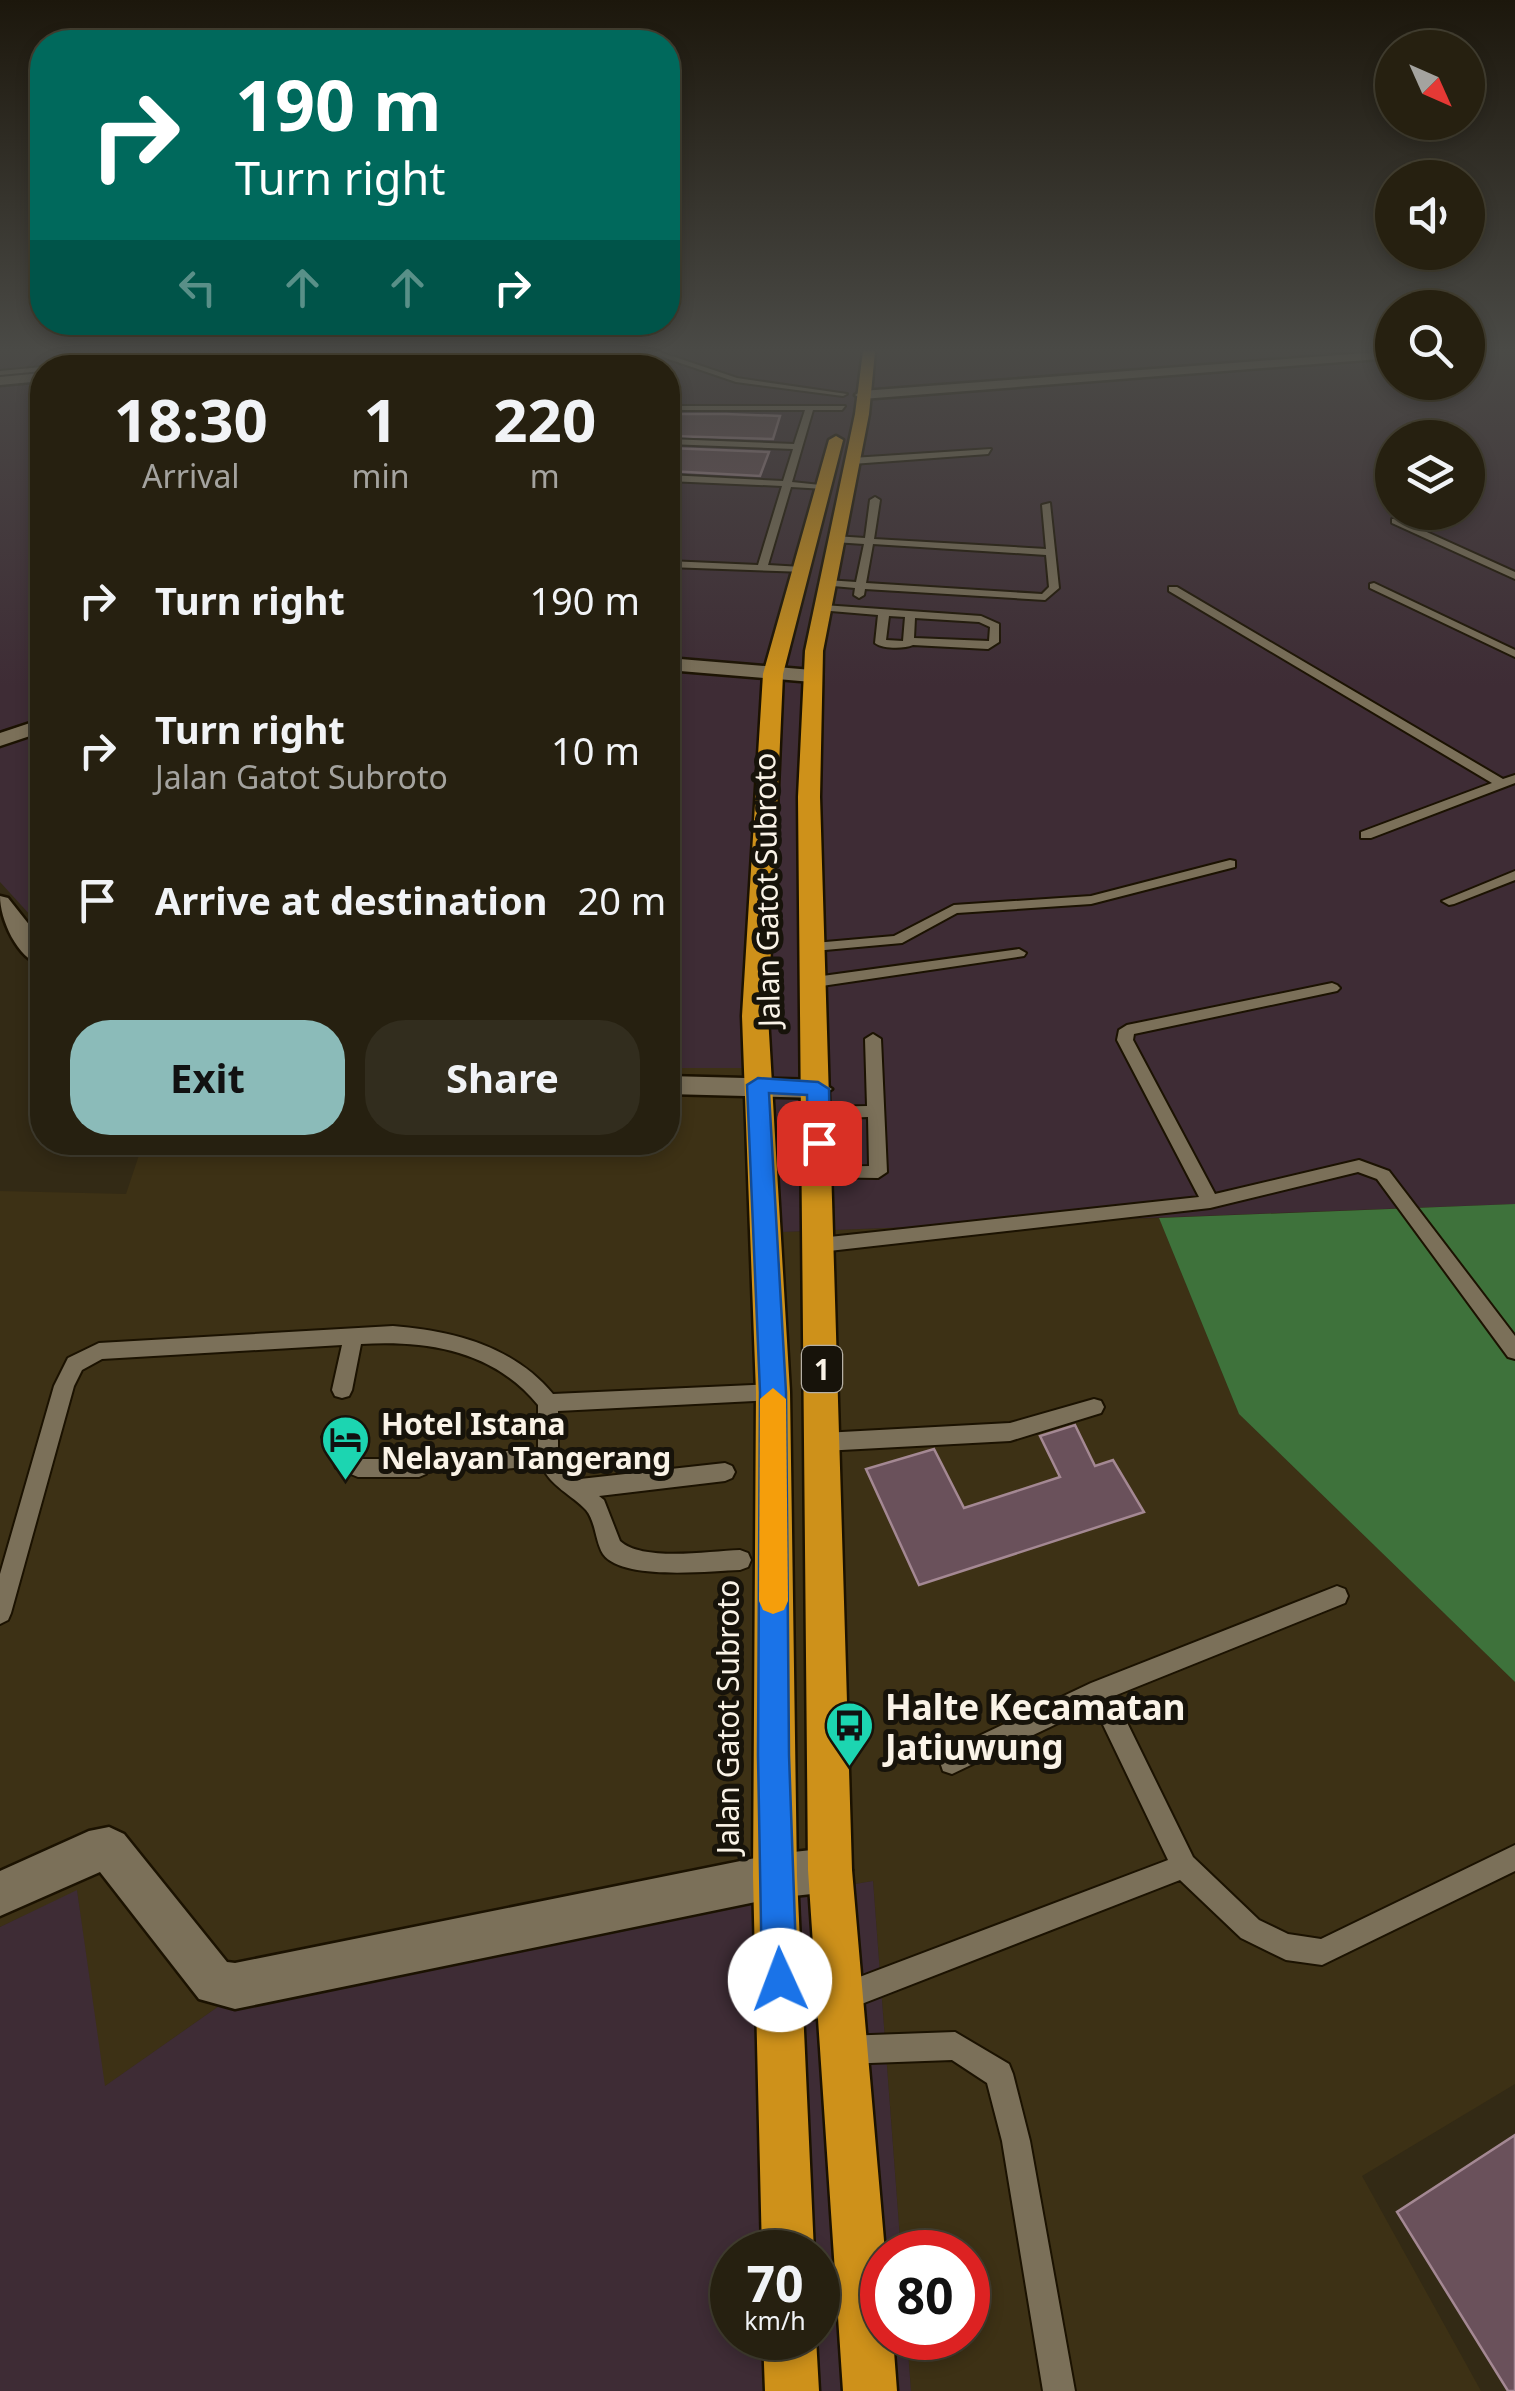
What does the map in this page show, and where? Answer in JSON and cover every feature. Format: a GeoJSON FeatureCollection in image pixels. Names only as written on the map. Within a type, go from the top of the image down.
{"type":"FeatureCollection","features":[{"type":"Feature","properties":{"kind":"highway","name":"Jalan Gatot Subroto"},"geometry":{"type":"LineString","coordinates":[[831,463],[825,486],[812,676],[809,797],[818,1101],[830,1870],[870,2391]]}},
{"type":"Feature","properties":{"kind":"highway","name":"Jalan Gatot Subroto"},"geometry":{"type":"LineString","coordinates":[[787,2230],[775,1876],[773,1392],[755,1016],[773,674],[818,591],[852,463]]}},
{"type":"Feature","properties":{"kind":"highway"},"geometry":{"type":"LineString","coordinates":[[791,2360],[792,2391]]}},
{"type":"Feature","properties":{"kind":"street"},"geometry":{"type":"LineString","coordinates":[[680,665],[812,676]]}},
{"type":"Feature","properties":{"kind":"street"},"geometry":{"type":"LineString","coordinates":[[0,740],[30,729]]}},
{"type":"Feature","properties":{"kind":"street"},"geometry":{"type":"LineString","coordinates":[[0,903],[30,941]]}},
{"type":"Feature","properties":{"kind":"street"},"geometry":{"type":"LineString","coordinates":[[680,1085],[758,1085],[818,1101]]}},
{"type":"Feature","properties":{"kind":"street"},"geometry":{"type":"LineString","coordinates":[[0,1894],[89,1854],[110,1849],[215,1982],[235,1986],[775,1876],[830,1870]]}},
{"type":"Feature","properties":{"kind":"lane"},"geometry":{"type":"LineString","coordinates":[[768,570],[796,463]]}},
{"type":"Feature","properties":{"kind":"lane"},"geometry":{"type":"LineString","coordinates":[[680,479],[825,486]]}},
{"type":"Feature","properties":{"kind":"lane"},"geometry":{"type":"LineString","coordinates":[[818,591],[863,605],[861,586],[875,500]]}},
{"type":"Feature","properties":{"kind":"lane"},"geometry":{"type":"LineString","coordinates":[[818,591],[861,586],[1035,598],[1054,588],[1047,505]]}},
{"type":"Feature","properties":{"kind":"lane"},"geometry":{"type":"LineString","coordinates":[[1416,530],[1515,576]]}},
{"type":"Feature","properties":{"kind":"lane"},"geometry":{"type":"LineString","coordinates":[[835,537],[1051,550]]}},
{"type":"Feature","properties":{"kind":"lane"},"geometry":{"type":"LineString","coordinates":[[680,565],[768,570],[884,612],[982,619],[995,626],[988,646],[909,641],[903,646],[880,642],[884,612]]}},
{"type":"Feature","properties":{"kind":"lane"},"geometry":{"type":"LineString","coordinates":[[1374,586],[1515,654]]}},
{"type":"Feature","properties":{"kind":"lane"},"geometry":{"type":"LineString","coordinates":[[1173,589],[1508,782]]}},
{"type":"Feature","properties":{"kind":"lane"},"geometry":{"type":"LineString","coordinates":[[909,641],[910,614]]}},
{"type":"Feature","properties":{"kind":"lane"},"geometry":{"type":"LineString","coordinates":[[1366,835],[1508,782]]}},
{"type":"Feature","properties":{"kind":"lane"},"geometry":{"type":"LineString","coordinates":[[814,946],[897,940],[954,909],[1092,900],[1230,864]]}},
{"type":"Feature","properties":{"kind":"lane"},"geometry":{"type":"LineString","coordinates":[[1449,901],[1515,876]]}},
{"type":"Feature","properties":{"kind":"lane"},"geometry":{"type":"LineString","coordinates":[[815,982],[1019,953]]}},
{"type":"Feature","properties":{"kind":"lane"},"geometry":{"type":"LineString","coordinates":[[1210,1202],[1125,1040],[1127,1030],[1332,988]]}},
{"type":"Feature","properties":{"kind":"lane"},"geometry":{"type":"LineString","coordinates":[[819,1173],[878,1172],[873,1039]]}},
{"type":"Feature","properties":{"kind":"lane"},"geometry":{"type":"LineString","coordinates":[[818,1101],[876,1111]]}},
{"type":"Feature","properties":{"kind":"lane"},"geometry":{"type":"LineString","coordinates":[[820,1245],[1210,1202],[1360,1166],[1373,1169],[1406,1204],[1515,1352]]}},
{"type":"Feature","properties":{"kind":"lane"},"geometry":{"type":"LineString","coordinates":[[0,1613],[64,1386],[75,1364],[99,1351],[354,1337],[435,1336],[471,1346],[521,1376],[548,1403],[548,1457],[552,1469],[597,1506],[611,1547],[626,1559],[740,1560]]}},
{"type":"Feature","properties":{"kind":"lane"},"geometry":{"type":"LineString","coordinates":[[342,1390],[354,1337]]}},
{"type":"Feature","properties":{"kind":"lane"},"geometry":{"type":"LineString","coordinates":[[548,1403],[773,1392]]}},
{"type":"Feature","properties":{"kind":"lane"},"geometry":{"type":"LineString","coordinates":[[823,1442],[1010,1432],[1094,1407]]}},
{"type":"Feature","properties":{"kind":"lane"},"geometry":{"type":"LineString","coordinates":[[332,1436],[343,1462],[358,1468],[419,1468]]}},
{"type":"Feature","properties":{"kind":"lane"},"geometry":{"type":"LineString","coordinates":[[477,1462],[548,1457]]}},
{"type":"Feature","properties":{"kind":"lane"},"geometry":{"type":"LineString","coordinates":[[578,1489],[725,1472]]}},
{"type":"Feature","properties":{"kind":"lane"},"geometry":{"type":"LineString","coordinates":[[952,1762],[1099,1691],[1337,1596]]}},
{"type":"Feature","properties":{"kind":"lane"},"geometry":{"type":"LineString","coordinates":[[1099,1691],[1184,1866],[1250,1928],[1286,1947],[1322,1952],[1515,1858]]}},
{"type":"Feature","properties":{"kind":"lane"},"geometry":{"type":"LineString","coordinates":[[781,2014],[841,1998],[1184,1866]]}},
{"type":"Feature","properties":{"kind":"lane"},"geometry":{"type":"LineString","coordinates":[[842,2050],[955,2046],[999,2074],[1016,2141],[1059,2391]]}},
{"type":"Feature","properties":{"kind":"shaded area"},"geometry":{"type":"Polygon","coordinates":[[[0,463],[30,463],[30,915],[0,882],[0,463]]]}},
{"type":"Feature","properties":{"kind":"shaded area"},"geometry":{"type":"Polygon","coordinates":[[[680,463],[1375,463],[1375,530],[1485,530],[1485,463],[1515,463],[1515,1204],[755,1233],[751,1068],[680,1068],[680,463]]]}},
{"type":"Feature","properties":{"kind":"shaded area"},"geometry":{"type":"Polygon","coordinates":[[[680,1068],[751,1068],[756,1233],[1159,1218],[1239,1414],[1515,1682],[1515,2084],[1362,2176],[1481,2391],[911,2391],[909,2360],[990,2360],[990,2230],[899,2230],[873,1881],[249,1985],[104,2087],[77,1891],[0,1927],[0,1191],[126,1194],[139,1155],[680,1155],[680,1068]]]}},
{"type":"Feature","properties":{"kind":"shaded area"},"geometry":{"type":"Polygon","coordinates":[[[873,1881],[899,2230],[860,2230],[860,2360],[909,2360],[911,2391],[0,2391],[0,1927],[77,1890],[105,2086],[249,1985],[873,1881]]]}},
{"type":"Feature","properties":{"kind":"green space"},"geometry":{"type":"Polygon","coordinates":[[[1515,1204],[1515,1682],[1239,1414],[1159,1218],[1515,1204]]]}},
{"type":"Feature","properties":{"kind":"building"},"geometry":{"type":"Polygon","coordinates":[[[680,463],[765,463],[760,476],[680,472],[680,463]]]}},
{"type":"Feature","properties":{"kind":"building"},"geometry":{"type":"Polygon","coordinates":[[[1075,1425],[1095,1466],[1113,1460],[1144,1512],[919,1585],[866,1469],[934,1449],[964,1508],[1060,1477],[1040,1436],[1075,1425]]]}},
{"type":"Feature","properties":{"kind":"building"},"geometry":{"type":"Polygon","coordinates":[[[1515,2135],[1515,2391],[1508,2391],[1397,2212],[1515,2135]]]}},
{"type":"Feature","properties":{"kind":"slow traffic"},"geometry":{"type":"LineString","coordinates":[[773,1399],[773,1601]]}},
{"type":"Feature","properties":{"kind":"place","name":"Hotel Istana Nelayan Tangerang"},"geometry":{"type":"Point","coordinates":[346,1482]}},
{"type":"Feature","properties":{"kind":"place","name":"Halte Kecamatan Jatiuwung"},"geometry":{"type":"Point","coordinates":[850,1768]}},
{"type":"Feature","properties":{"kind":"route"},"geometry":{"type":"LineString","coordinates":[[780,1980],[775,1876],[773,1392],[758,1085],[818,1089],[819,1143]]}}]}
